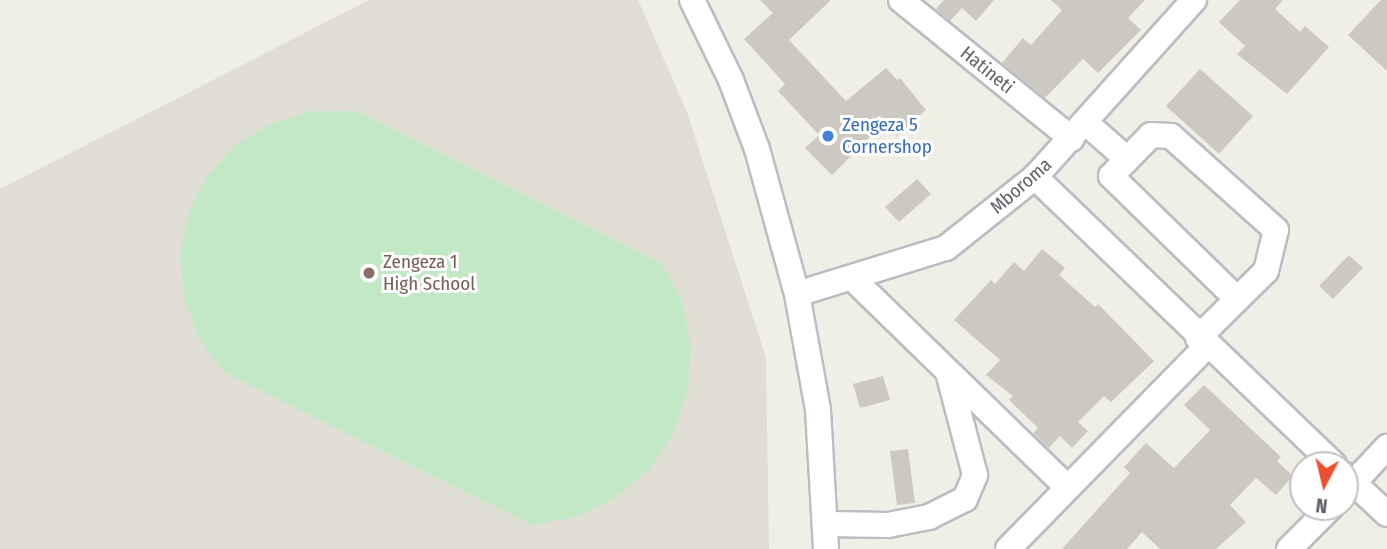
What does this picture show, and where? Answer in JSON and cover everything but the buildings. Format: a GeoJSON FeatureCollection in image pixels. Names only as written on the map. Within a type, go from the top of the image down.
{"type":"FeatureCollection","features":[{"type":"Feature","properties":{"kind":"street"},"geometry":{"type":"LineString","coordinates":[[692,0],[731,80],[758,149],[797,294],[818,410],[827,524],[826,549]]}},
{"type":"Feature","properties":{"kind":"street","name":"Hatineti"},"geometry":{"type":"LineString","coordinates":[[901,0],[1079,131],[1127,159]]}},
{"type":"Feature","properties":{"kind":"street","name":"Mboroma"},"geometry":{"type":"LineString","coordinates":[[797,294],[946,248],[1035,177],[1194,0]]}},
{"type":"Feature","properties":{"kind":"street"},"geometry":{"type":"LineString","coordinates":[[1008,549],[1203,342],[1237,299],[1266,271],[1276,229],[1171,136],[1151,135],[1111,176],[1237,299]]}},
{"type":"Feature","properties":{"kind":"street"},"geometry":{"type":"LineString","coordinates":[[1035,177],[1203,342],[1319,451]]}},
{"type":"Feature","properties":{"kind":"street"},"geometry":{"type":"LineString","coordinates":[[852,278],[1066,487]]}},
{"type":"Feature","properties":{"kind":"street"},"geometry":{"type":"LineString","coordinates":[[827,524],[888,525],[929,517],[965,499],[975,475],[948,371]]}},
{"type":"Feature","properties":{"kind":"street"},"geometry":{"type":"LineString","coordinates":[[1359,474],[1387,447]]}},
{"type":"Feature","properties":{"kind":"street"},"geometry":{"type":"LineString","coordinates":[[1359,492],[1387,514]]}},
{"type":"Feature","properties":{"kind":"street"},"geometry":{"type":"LineString","coordinates":[[1289,549],[1317,521]]}},
{"type":"Feature","properties":{"kind":"shaded area","name":"Zengeza 1 High School"},"geometry":{"type":"Polygon","coordinates":[[[369,0],[638,0],[687,112],[766,358],[769,549],[0,549],[0,189],[369,0]]]}},
{"type":"Feature","properties":{"kind":"green space"},"geometry":{"type":"Polygon","coordinates":[[[313,111],[356,111],[663,265],[683,304],[691,348],[688,391],[673,433],[649,469],[615,498],[575,517],[532,525],[224,372],[199,338],[184,298],[180,256],[188,214],[207,176],[236,145],[272,123],[313,111]]]}},
{"type":"Feature","properties":{"kind":"place","name":"Zengeza 5 Cornershop"},"geometry":{"type":"Point","coordinates":[828,136]}},
{"type":"Feature","properties":{"kind":"place","name":"Zengeza 1 High School"},"geometry":{"type":"Point","coordinates":[369,273]}}]}
